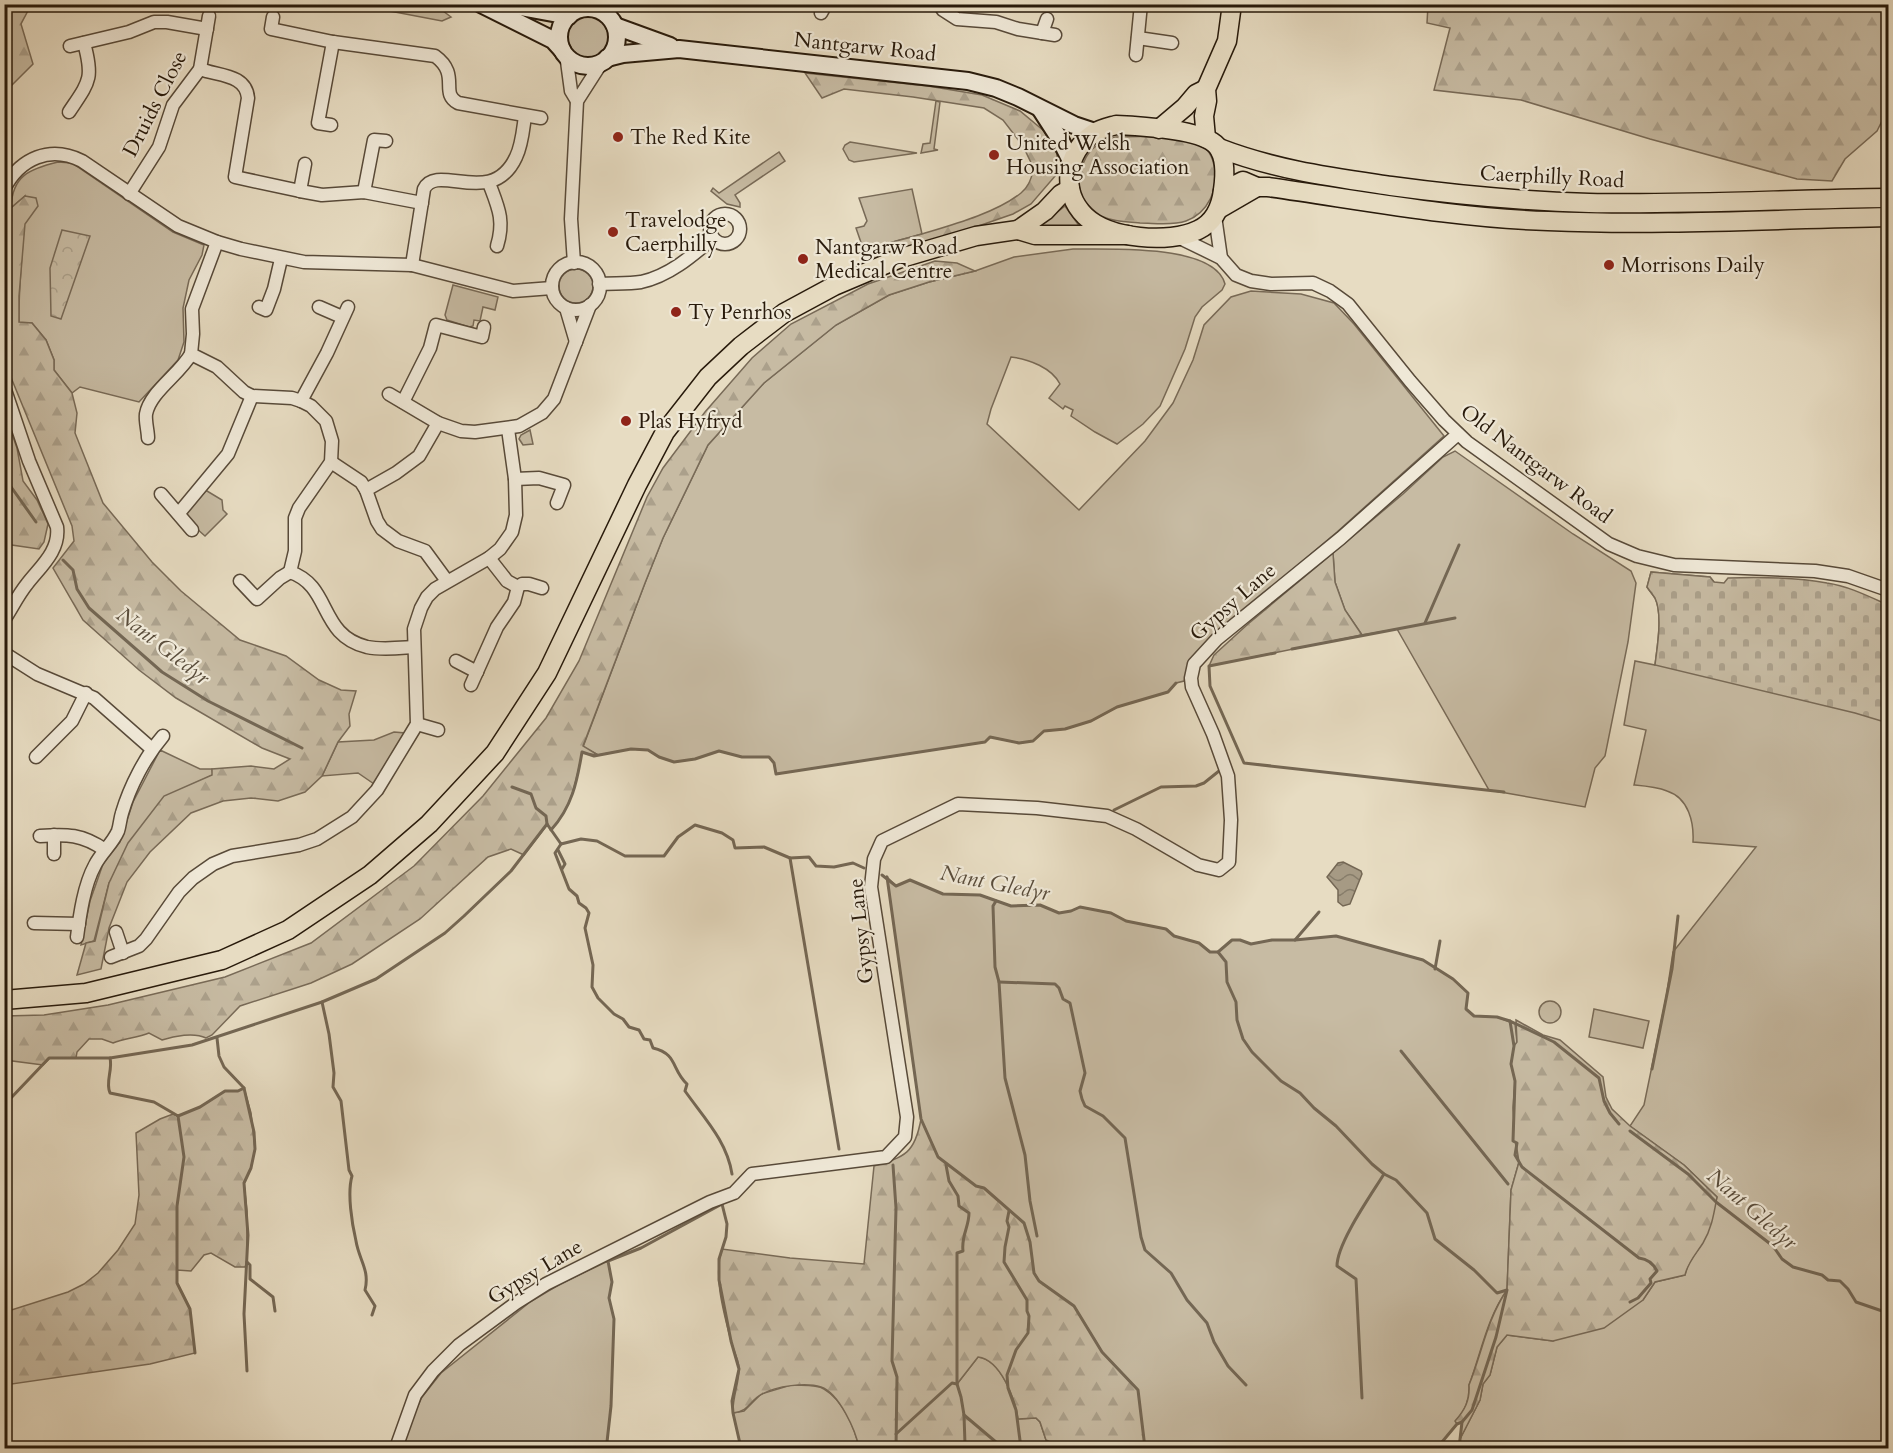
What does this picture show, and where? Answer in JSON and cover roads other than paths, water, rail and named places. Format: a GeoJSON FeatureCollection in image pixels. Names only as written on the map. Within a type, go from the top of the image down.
{"type":"FeatureCollection","features":[{"type":"Feature","properties":{"kind":"main road"},"geometry":{"type":"LineString","coordinates":[[481,4],[553,40],[577,64],[586,66],[604,60],[615,48],[617,39],[609,15],[589,8],[577,10],[504,4]]}},
{"type":"Feature","properties":{"kind":"main road"},"geometry":{"type":"LineString","coordinates":[[4,1000],[86,993],[222,960],[288,930],[370,875],[429,824],[495,753],[547,673],[637,485],[665,432],[708,377],[741,346],[784,313],[834,286],[898,259],[976,236],[1017,230],[1035,235],[1178,237],[1202,228],[1219,206],[1226,172],[1204,116],[1207,101],[1206,89],[1227,41],[1232,4]]}},
{"type":"Feature","properties":{"kind":"main road"},"geometry":{"type":"LineString","coordinates":[[564,52],[559,41],[560,31],[577,10]]}},
{"type":"Feature","properties":{"kind":"main road","name":"Nantgarw Road"},"geometry":{"type":"LineString","coordinates":[[609,15],[679,49]]}},
{"type":"Feature","properties":{"kind":"main road","name":"Nantgarw Road"},"geometry":{"type":"LineString","coordinates":[[604,60],[623,54],[679,49],[968,81],[1018,96],[1040,109],[1095,132]]}},
{"type":"Feature","properties":{"kind":"main road"},"geometry":{"type":"LineString","coordinates":[[1159,129],[1185,107],[1196,94],[1206,89]]}},
{"type":"Feature","properties":{"kind":"main road","name":"Nantgarw Road"},"geometry":{"type":"LineString","coordinates":[[1040,109],[1072,163]]}},
{"type":"Feature","properties":{"kind":"main road"},"geometry":{"type":"LineString","coordinates":[[1128,235],[1102,227],[1085,216],[1073,199],[1068,183],[1072,163],[1079,148],[1095,132],[1116,124],[1185,132],[1213,143]]}},
{"type":"Feature","properties":{"kind":"main road","name":"Caerphilly Road"},"geometry":{"type":"LineString","coordinates":[[1213,143],[1254,161],[1309,174],[1456,195],[1521,200],[1658,203],[1888,198]]}},
{"type":"Feature","properties":{"kind":"main road","name":"Caerphilly Road"},"geometry":{"type":"LineString","coordinates":[[1219,206],[1257,187],[1269,187],[1472,215],[1546,221],[1616,222],[1888,217]]}},
{"type":"Feature","properties":{"kind":"main road"},"geometry":{"type":"LineString","coordinates":[[1017,230],[1070,189]]}},
{"type":"Feature","properties":{"kind":"street"},"geometry":{"type":"LineString","coordinates":[[939,4],[943,10],[957,19],[996,22],[1018,29],[1049,34],[1047,18]]}},
{"type":"Feature","properties":{"kind":"street"},"geometry":{"type":"LineString","coordinates":[[1136,55],[1142,4]]}},
{"type":"Feature","properties":{"kind":"street"},"geometry":{"type":"LineString","coordinates":[[273,17],[271,29],[333,42],[435,56],[448,69],[449,95],[452,100],[541,118]]}},
{"type":"Feature","properties":{"kind":"street","name":"Druids Close"},"geometry":{"type":"LineString","coordinates":[[70,46],[129,32],[154,22],[208,23],[200,69],[173,105],[159,147],[129,194]]}},
{"type":"Feature","properties":{"kind":"street"},"geometry":{"type":"LineString","coordinates":[[1138,38],[1172,43]]}},
{"type":"Feature","properties":{"kind":"street"},"geometry":{"type":"LineString","coordinates":[[331,125],[318,123],[333,42]]}},
{"type":"Feature","properties":{"kind":"street"},"geometry":{"type":"LineString","coordinates":[[69,112],[86,87],[90,76],[90,65],[84,43]]}},
{"type":"Feature","properties":{"kind":"street"},"geometry":{"type":"LineString","coordinates":[[564,52],[571,91],[577,101]]}},
{"type":"Feature","properties":{"kind":"street"},"geometry":{"type":"LineString","coordinates":[[574,263],[571,219],[577,101],[604,60]]}},
{"type":"Feature","properties":{"kind":"street"},"geometry":{"type":"LineString","coordinates":[[200,69],[238,80],[247,90],[248,98],[235,177],[322,195],[350,191],[364,192],[422,203]]}},
{"type":"Feature","properties":{"kind":"street"},"geometry":{"type":"LineString","coordinates":[[412,266],[424,189],[429,182],[441,180],[489,183],[505,172],[519,150],[525,116]]}},
{"type":"Feature","properties":{"kind":"street"},"geometry":{"type":"LineString","coordinates":[[364,192],[374,140],[386,141]]}},
{"type":"Feature","properties":{"kind":"street"},"geometry":{"type":"LineString","coordinates":[[4,189],[9,179],[26,162],[37,156],[60,153],[82,161],[178,226],[216,242],[280,259],[412,266],[513,291],[552,288]]}},
{"type":"Feature","properties":{"kind":"street"},"geometry":{"type":"LineString","coordinates":[[300,191],[305,164]]}},
{"type":"Feature","properties":{"kind":"street"},"geometry":{"type":"LineString","coordinates":[[489,183],[501,214],[501,233],[497,246]]}},
{"type":"Feature","properties":{"kind":"street"},"geometry":{"type":"LineString","coordinates":[[1219,206],[1221,258]]}},
{"type":"Feature","properties":{"kind":"street","name":"Old Nantgarw Road"},"geometry":{"type":"LineString","coordinates":[[1178,237],[1221,258],[1236,275],[1251,281],[1271,284],[1313,284],[1338,296],[1348,304],[1410,381],[1458,434],[1598,538],[1637,556],[1668,564],[1836,574],[1888,590]]}},
{"type":"Feature","properties":{"kind":"street"},"geometry":{"type":"LineString","coordinates":[[599,284],[640,282],[658,277],[694,254],[713,238]]}},
{"type":"Feature","properties":{"kind":"street"},"geometry":{"type":"LineString","coordinates":[[148,438],[146,415],[155,395],[177,375],[191,354],[194,334],[192,309],[216,242]]}},
{"type":"Feature","properties":{"kind":"street"},"geometry":{"type":"LineString","coordinates":[[259,307],[266,310],[280,259]]}},
{"type":"Feature","properties":{"kind":"street"},"geometry":{"type":"LineString","coordinates":[[389,394],[438,423],[461,431],[508,429],[529,422],[549,406],[558,392],[590,305],[598,294],[599,284],[594,271],[587,266],[574,263],[560,268],[552,280],[555,299],[566,308],[580,310],[590,305]]}},
{"type":"Feature","properties":{"kind":"street"},"geometry":{"type":"LineString","coordinates":[[301,401],[345,312],[319,307]]}},
{"type":"Feature","properties":{"kind":"street"},"geometry":{"type":"LineString","coordinates":[[566,308],[576,342]]}},
{"type":"Feature","properties":{"kind":"street"},"geometry":{"type":"LineString","coordinates":[[403,402],[426,357],[437,320],[482,337],[484,327]]}},
{"type":"Feature","properties":{"kind":"street"},"geometry":{"type":"LineString","coordinates":[[191,354],[217,367],[244,392],[252,396],[292,398],[311,405],[326,421],[332,441],[331,462],[299,508],[295,518],[295,551],[290,572],[257,599]]}},
{"type":"Feature","properties":{"kind":"street"},"geometry":{"type":"LineString","coordinates":[[4,387],[29,461],[57,527],[56,544],[51,553],[4,620]]}},
{"type":"Feature","properties":{"kind":"street"},"geometry":{"type":"LineString","coordinates":[[179,513],[228,454],[252,396]]}},
{"type":"Feature","properties":{"kind":"street"},"geometry":{"type":"LineString","coordinates":[[366,490],[396,473],[419,456],[438,423]]}},
{"type":"Feature","properties":{"kind":"street"},"geometry":{"type":"LineString","coordinates":[[116,932],[117,955],[139,946],[179,892],[193,878],[213,864],[232,856],[299,845],[317,839],[352,817],[377,790],[417,724],[414,629],[421,608],[427,597],[447,581],[489,558],[507,540],[515,523],[515,479],[508,429]]}},
{"type":"Feature","properties":{"kind":"street","name":"Gypsy Lane"},"geometry":{"type":"LineString","coordinates":[[396,1449],[415,1395],[433,1371],[459,1345],[546,1284],[710,1202],[734,1193],[752,1174],[886,1157],[905,1137],[907,1117],[871,887],[874,859],[882,841],[957,804],[1037,808],[1107,816],[1136,829],[1198,865],[1219,870],[1229,862],[1231,820],[1228,776],[1213,734],[1192,687],[1194,664],[1217,639],[1341,538],[1458,434]]}},
{"type":"Feature","properties":{"kind":"street"},"geometry":{"type":"LineString","coordinates":[[331,462],[355,477],[366,490],[382,529],[398,541],[425,551],[447,581]]}},
{"type":"Feature","properties":{"kind":"street"},"geometry":{"type":"LineString","coordinates":[[515,479],[567,479],[557,503]]}},
{"type":"Feature","properties":{"kind":"street"},"geometry":{"type":"LineString","coordinates":[[161,494],[192,530]]}},
{"type":"Feature","properties":{"kind":"street"},"geometry":{"type":"LineString","coordinates":[[489,558],[507,581],[518,587]]}},
{"type":"Feature","properties":{"kind":"street"},"geometry":{"type":"LineString","coordinates":[[290,572],[305,579],[314,588],[334,627],[350,640],[369,647],[414,647]]}},
{"type":"Feature","properties":{"kind":"street"},"geometry":{"type":"LineString","coordinates":[[240,581],[265,610]]}},
{"type":"Feature","properties":{"kind":"street"},"geometry":{"type":"LineString","coordinates":[[471,685],[497,627],[514,602],[518,587],[522,584],[529,584],[542,588]]}},
{"type":"Feature","properties":{"kind":"street"},"geometry":{"type":"LineString","coordinates":[[4,653],[37,674],[86,693],[105,706],[152,749]]}},
{"type":"Feature","properties":{"kind":"street"},"geometry":{"type":"LineString","coordinates":[[456,661],[477,672]]}},
{"type":"Feature","properties":{"kind":"street"},"geometry":{"type":"LineString","coordinates":[[36,757],[72,721],[86,693]]}},
{"type":"Feature","properties":{"kind":"street"},"geometry":{"type":"LineString","coordinates":[[417,724],[438,730]]}},
{"type":"Feature","properties":{"kind":"street"},"geometry":{"type":"LineString","coordinates":[[34,923],[78,931],[94,867],[119,829],[124,806],[152,749],[163,736]]}},
{"type":"Feature","properties":{"kind":"street"},"geometry":{"type":"LineString","coordinates":[[36,737],[46,747]]}},
{"type":"Feature","properties":{"kind":"street"},"geometry":{"type":"LineString","coordinates":[[54,835],[54,854]]}},
{"type":"Feature","properties":{"kind":"street"},"geometry":{"type":"LineString","coordinates":[[40,836],[75,835],[105,850]]}},
{"type":"Feature","properties":{"kind":"water"},"geometry":{"type":"Polygon","coordinates":[[[1343,862],[1361,871],[1362,874],[1350,904],[1343,906],[1338,902],[1338,890],[1327,877],[1338,863],[1343,862]]]}},
{"type":"Feature","properties":{"kind":"waterway","name":"Nant Gledyr"},"geometry":{"type":"LineString","coordinates":[[4,477],[36,522]]}},
{"type":"Feature","properties":{"kind":"waterway"},"geometry":{"type":"LineString","coordinates":[[1425,623],[1459,545]]}},
{"type":"Feature","properties":{"kind":"waterway","name":"Nant Gledyr"},"geometry":{"type":"LineString","coordinates":[[63,560],[73,570],[77,589],[89,608],[162,672],[208,701],[302,748]]}},
{"type":"Feature","properties":{"kind":"waterway"},"geometry":{"type":"LineString","coordinates":[[1292,649],[1455,618]]}},
{"type":"Feature","properties":{"kind":"waterway"},"geometry":{"type":"LineString","coordinates":[[1275,653],[1209,666],[1210,686],[1244,763],[1504,792]]}},
{"type":"Feature","properties":{"kind":"waterway"},"geometry":{"type":"LineString","coordinates":[[551,830],[569,803],[582,752],[594,756],[631,749],[648,750],[674,762],[695,759],[719,751],[742,757],[769,757],[774,763],[776,774],[985,742],[990,737],[1019,743],[1033,741],[1044,731],[1065,729],[1091,721],[1117,707],[1168,692],[1176,683]]}},
{"type":"Feature","properties":{"kind":"waterway"},"geometry":{"type":"LineString","coordinates":[[1114,810],[1161,787],[1196,786],[1204,783],[1219,771]]}},
{"type":"Feature","properties":{"kind":"waterway","name":"Nant Gledyr"},"geometry":{"type":"LineString","coordinates":[[512,787],[531,794],[536,808],[546,816],[547,824],[561,844],[581,839],[597,841],[625,856],[664,856],[678,837],[695,825],[722,833],[733,840],[735,848],[764,847],[790,858],[809,857],[816,866],[834,867],[853,863],[864,868]]}},
{"type":"Feature","properties":{"kind":"waterway"},"geometry":{"type":"LineString","coordinates":[[4,1120],[10,1099],[49,1058],[110,1058],[192,1045],[322,1002],[376,979],[445,933],[464,916],[511,871],[547,824]]}},
{"type":"Feature","properties":{"kind":"waterway"},"geometry":{"type":"LineString","coordinates":[[561,844],[555,853],[569,889],[589,913],[585,928],[593,965],[592,987],[598,998],[614,1014],[623,1019],[629,1027],[639,1030],[644,1039],[650,1040],[653,1048],[671,1058],[678,1073],[687,1084],[685,1091],[720,1140],[732,1174]]}},
{"type":"Feature","properties":{"kind":"waterway"},"geometry":{"type":"LineString","coordinates":[[558,850],[565,864],[562,869]]}},
{"type":"Feature","properties":{"kind":"waterway"},"geometry":{"type":"LineString","coordinates":[[790,858],[839,1149]]}},
{"type":"Feature","properties":{"kind":"waterway","name":"Nant Gledyr"},"geometry":{"type":"LineString","coordinates":[[882,875],[896,886],[910,880],[943,894],[980,895],[1011,906],[1040,905],[1059,913],[1080,907],[1111,913],[1126,921],[1166,929],[1174,936],[1199,943],[1210,952],[1218,952],[1232,940],[1251,944],[1272,940],[1336,936],[1423,960],[1453,979],[1468,993],[1466,1009],[1474,1016],[1497,1017],[1510,1021],[1554,1042],[1599,1078],[1604,1101],[1619,1124]]}},
{"type":"Feature","properties":{"kind":"waterway"},"geometry":{"type":"LineString","coordinates":[[887,877],[921,1119],[938,1157],[976,1186],[984,1188],[1024,1223],[1030,1242],[1034,1273],[1039,1281],[1074,1306],[1102,1352],[1138,1390],[1145,1448]]}},
{"type":"Feature","properties":{"kind":"waterway"},"geometry":{"type":"LineString","coordinates":[[996,901],[993,906],[995,967],[999,982],[1005,1078],[1025,1155],[1037,1236]]}},
{"type":"Feature","properties":{"kind":"waterway"},"geometry":{"type":"LineString","coordinates":[[1295,940],[1319,912]]}},
{"type":"Feature","properties":{"kind":"waterway"},"geometry":{"type":"LineString","coordinates":[[1652,1069],[1672,969],[1678,916]]}},
{"type":"Feature","properties":{"kind":"waterway"},"geometry":{"type":"LineString","coordinates":[[1435,969],[1440,941]]}},
{"type":"Feature","properties":{"kind":"waterway"},"geometry":{"type":"LineString","coordinates":[[1218,952],[1226,962],[1227,982],[1236,1002],[1237,1020],[1243,1039],[1252,1052],[1281,1081],[1300,1093],[1336,1126],[1372,1164],[1396,1180],[1427,1213],[1435,1239],[1474,1270],[1497,1293],[1507,1290],[1496,1337],[1472,1410],[1437,1448]]}},
{"type":"Feature","properties":{"kind":"waterway"},"geometry":{"type":"LineString","coordinates":[[999,982],[1055,984],[1063,999],[1070,1003],[1085,1073],[1080,1091],[1082,1099],[1085,1106],[1103,1116],[1125,1138],[1145,1250],[1171,1273],[1187,1300],[1207,1323],[1214,1342],[1228,1366],[1246,1385]]}},
{"type":"Feature","properties":{"kind":"waterway"},"geometry":{"type":"LineString","coordinates":[[322,1002],[329,1034],[334,1073],[333,1087],[341,1101],[349,1170],[352,1176],[350,1200],[353,1226],[357,1248],[365,1271],[365,1290],[375,1306],[372,1315]]}},
{"type":"Feature","properties":{"kind":"waterway"},"geometry":{"type":"LineString","coordinates":[[1510,1021],[1514,1046],[1511,1064],[1515,1081],[1513,1141],[1517,1143],[1515,1155],[1522,1167],[1639,1258],[1648,1260],[1654,1266],[1657,1271],[1650,1279],[1651,1283],[1638,1298],[1630,1302]]}},
{"type":"Feature","properties":{"kind":"waterway"},"geometry":{"type":"LineString","coordinates":[[217,1038],[219,1056],[224,1067],[244,1088],[254,1132],[255,1149],[251,1168],[244,1183],[248,1235],[244,1314],[247,1371]]}},
{"type":"Feature","properties":{"kind":"waterway"},"geometry":{"type":"LineString","coordinates":[[1401,1051],[1508,1184]]}},
{"type":"Feature","properties":{"kind":"waterway"},"geometry":{"type":"LineString","coordinates":[[110,1058],[108,1085],[110,1093],[154,1102],[178,1116],[200,1107],[225,1091],[238,1091],[244,1088]]}},
{"type":"Feature","properties":{"kind":"waterway"},"geometry":{"type":"LineString","coordinates":[[178,1116],[184,1157],[177,1206],[177,1283],[190,1309],[195,1353]]}},
{"type":"Feature","properties":{"kind":"waterway","name":"Nant Gledyr"},"geometry":{"type":"LineString","coordinates":[[1630,1131],[1688,1174],[1716,1202],[1773,1246],[1782,1259],[1793,1267],[1822,1275],[1828,1280],[1840,1281],[1856,1302],[1888,1313]]}},
{"type":"Feature","properties":{"kind":"waterway"},"geometry":{"type":"LineString","coordinates":[[893,1165],[896,1208],[892,1361],[897,1377],[896,1448]]}},
{"type":"Feature","properties":{"kind":"waterway"},"geometry":{"type":"LineString","coordinates":[[946,1165],[949,1181],[958,1196],[959,1206],[969,1213],[963,1251],[957,1253],[957,1384],[964,1415],[967,1448]]}},
{"type":"Feature","properties":{"kind":"waterway"},"geometry":{"type":"LineString","coordinates":[[1362,1398],[1356,1279],[1337,1266],[1338,1256],[1348,1232],[1384,1174]]}},
{"type":"Feature","properties":{"kind":"waterway"},"geometry":{"type":"LineString","coordinates":[[604,1448],[607,1442],[611,1406],[614,1319],[609,1298],[612,1282],[608,1261],[641,1248],[722,1204],[727,1224],[726,1237],[719,1259],[719,1280],[739,1369],[732,1401],[741,1448]]}},
{"type":"Feature","properties":{"kind":"waterway"},"geometry":{"type":"LineString","coordinates":[[1009,1211],[1004,1262],[1027,1300],[1029,1316],[1028,1333],[1016,1350],[1007,1375],[1008,1388],[1016,1410],[1021,1448]]}},
{"type":"Feature","properties":{"kind":"waterway"},"geometry":{"type":"LineString","coordinates":[[247,1262],[250,1265],[250,1279],[273,1297],[275,1311]]}},
{"type":"Feature","properties":{"kind":"waterway"},"geometry":{"type":"LineString","coordinates":[[896,1434],[952,1383],[957,1384]]}},
{"type":"Feature","properties":{"kind":"waterway"},"geometry":{"type":"LineString","coordinates":[[964,1415],[1003,1448]]}},
{"type":"Feature","properties":{"kind":"waterway"},"geometry":{"type":"LineString","coordinates":[[1459,1448],[1462,1422]]}},
{"type":"Feature","properties":{"kind":"place","name":"The Red Kite"},"geometry":{"type":"Point","coordinates":[618,137]}},
{"type":"Feature","properties":{"kind":"place","name":"United Welsh Housing Association"},"geometry":{"type":"Point","coordinates":[994,155]}},
{"type":"Feature","properties":{"kind":"place","name":"Travelodge Caerphilly"},"geometry":{"type":"Point","coordinates":[613,232]}},
{"type":"Feature","properties":{"kind":"place","name":"Nantgarw Road Medical Centre"},"geometry":{"type":"Point","coordinates":[803,259]}},
{"type":"Feature","properties":{"kind":"place","name":"Morrisons Daily"},"geometry":{"type":"Point","coordinates":[1609,265]}},
{"type":"Feature","properties":{"kind":"place","name":"Ty Penrhos"},"geometry":{"type":"Point","coordinates":[676,312]}},
{"type":"Feature","properties":{"kind":"place","name":"Plas Hyfryd"},"geometry":{"type":"Point","coordinates":[626,421]}}]}
